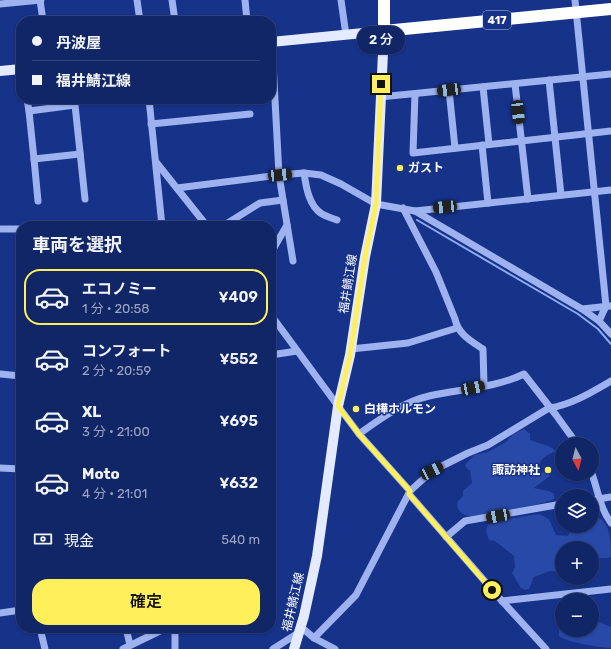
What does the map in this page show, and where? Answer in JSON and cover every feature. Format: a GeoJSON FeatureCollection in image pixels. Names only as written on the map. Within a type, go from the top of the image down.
{"type":"FeatureCollection","features":[{"type":"Feature","properties":{"kind":"highway"},"geometry":{"type":"LineString","coordinates":[[384,0],[384,31]]}},
{"type":"Feature","properties":{"kind":"highway","name":"417"},"geometry":{"type":"LineString","coordinates":[[384,31],[576,6],[611,9]]}},
{"type":"Feature","properties":{"kind":"main road"},"geometry":{"type":"LineString","coordinates":[[276,42],[384,31]]}},
{"type":"Feature","properties":{"kind":"main road","name":"福井鯖江線"},"geometry":{"type":"LineString","coordinates":[[294,649],[317,556],[338,406],[351,349],[365,257],[376,204],[384,31]]}},
{"type":"Feature","properties":{"kind":"main road"},"geometry":{"type":"LineString","coordinates":[[0,71],[16,69]]}},
{"type":"Feature","properties":{"kind":"street"},"geometry":{"type":"LineString","coordinates":[[0,4],[41,0],[43,16]]}},
{"type":"Feature","properties":{"kind":"street"},"geometry":{"type":"LineString","coordinates":[[137,0],[139,16]]}},
{"type":"Feature","properties":{"kind":"street"},"geometry":{"type":"LineString","coordinates":[[172,0],[174,16]]}},
{"type":"Feature","properties":{"kind":"street"},"geometry":{"type":"LineString","coordinates":[[245,0],[247,16]]}},
{"type":"Feature","properties":{"kind":"street"},"geometry":{"type":"LineString","coordinates":[[341,0],[346,35]]}},
{"type":"Feature","properties":{"kind":"street"},"geometry":{"type":"LineString","coordinates":[[576,6],[595,192],[609,306],[599,321]]}},
{"type":"Feature","properties":{"kind":"street"},"geometry":{"type":"LineString","coordinates":[[380,97],[611,74]]}},
{"type":"Feature","properties":{"kind":"street"},"geometry":{"type":"LineString","coordinates":[[549,80],[561,195]]}},
{"type":"Feature","properties":{"kind":"street"},"geometry":{"type":"LineString","coordinates":[[515,84],[528,199]]}},
{"type":"Feature","properties":{"kind":"street"},"geometry":{"type":"LineString","coordinates":[[482,87],[488,203]]}},
{"type":"Feature","properties":{"kind":"street"},"geometry":{"type":"LineString","coordinates":[[449,90],[455,148]]}},
{"type":"Feature","properties":{"kind":"street"},"geometry":{"type":"LineString","coordinates":[[415,94],[412,153],[611,131]]}},
{"type":"Feature","properties":{"kind":"street"},"geometry":{"type":"LineString","coordinates":[[27,104],[34,159],[41,184],[38,201]]}},
{"type":"Feature","properties":{"kind":"street"},"geometry":{"type":"LineString","coordinates":[[149,104],[162,221]]}},
{"type":"Feature","properties":{"kind":"street"},"geometry":{"type":"LineString","coordinates":[[276,104],[280,175],[292,261]]}},
{"type":"Feature","properties":{"kind":"street"},"geometry":{"type":"LineString","coordinates":[[28,111],[75,106],[85,199]]}},
{"type":"Feature","properties":{"kind":"street"},"geometry":{"type":"LineString","coordinates":[[151,124],[250,114]]}},
{"type":"Feature","properties":{"kind":"street"},"geometry":{"type":"LineString","coordinates":[[34,159],[80,154]]}},
{"type":"Feature","properties":{"kind":"street"},"geometry":{"type":"LineString","coordinates":[[156,161],[202,221]]}},
{"type":"Feature","properties":{"kind":"street"},"geometry":{"type":"LineString","coordinates":[[304,174],[307,190],[312,203],[322,214],[337,220]]}},
{"type":"Feature","properties":{"kind":"street"},"geometry":{"type":"LineString","coordinates":[[177,188],[280,175],[321,175],[341,184],[376,204],[415,210],[611,190]]}},
{"type":"Feature","properties":{"kind":"street"},"geometry":{"type":"LineString","coordinates":[[230,221],[260,203],[283,200]]}},
{"type":"Feature","properties":{"kind":"street"},"geometry":{"type":"LineString","coordinates":[[403,208],[436,272],[457,328],[467,338],[483,349],[484,385]]}},
{"type":"Feature","properties":{"kind":"street"},"geometry":{"type":"LineString","coordinates":[[415,210],[582,309],[599,321],[611,334]]}},
{"type":"Feature","properties":{"kind":"street"},"geometry":{"type":"LineString","coordinates":[[276,244],[287,224]]}},
{"type":"Feature","properties":{"kind":"street"},"geometry":{"type":"LineString","coordinates":[[0,229],[16,229]]}},
{"type":"Feature","properties":{"kind":"street"},"geometry":{"type":"LineString","coordinates":[[582,309],[609,306]]}},
{"type":"Feature","properties":{"kind":"street"},"geometry":{"type":"LineString","coordinates":[[276,322],[359,434],[446,537],[546,649]]}},
{"type":"Feature","properties":{"kind":"street"},"geometry":{"type":"LineString","coordinates":[[351,349],[408,344],[457,328]]}},
{"type":"Feature","properties":{"kind":"street"},"geometry":{"type":"LineString","coordinates":[[276,354],[297,351]]}},
{"type":"Feature","properties":{"kind":"street"},"geometry":{"type":"LineString","coordinates":[[0,374],[16,376]]}},
{"type":"Feature","properties":{"kind":"street"},"geometry":{"type":"LineString","coordinates":[[359,434],[388,413],[415,401],[427,397],[507,381],[524,374],[571,437]]}},
{"type":"Feature","properties":{"kind":"street"},"geometry":{"type":"LineString","coordinates":[[314,638],[356,594],[410,493],[432,471],[488,445],[550,408],[557,407],[580,397],[611,381]]}},
{"type":"Feature","properties":{"kind":"street"},"geometry":{"type":"LineString","coordinates":[[0,468],[16,469]]}},
{"type":"Feature","properties":{"kind":"street"},"geometry":{"type":"LineString","coordinates":[[599,499],[611,497]]}},
{"type":"Feature","properties":{"kind":"street"},"geometry":{"type":"LineString","coordinates":[[446,537],[465,521],[555,505]]}},
{"type":"Feature","properties":{"kind":"street"},"geometry":{"type":"LineString","coordinates":[[599,506],[611,523]]}},
{"type":"Feature","properties":{"kind":"street"},"geometry":{"type":"LineString","coordinates":[[502,601],[611,589]]}},
{"type":"Feature","properties":{"kind":"street"},"geometry":{"type":"LineString","coordinates":[[0,613],[16,611]]}},
{"type":"Feature","properties":{"kind":"street"},"geometry":{"type":"LineString","coordinates":[[273,649],[300,629],[334,649]]}},
{"type":"Feature","properties":{"kind":"street"},"geometry":{"type":"LineString","coordinates":[[41,633],[45,649]]}},
{"type":"Feature","properties":{"kind":"street"},"geometry":{"type":"LineString","coordinates":[[127,633],[130,645]]}},
{"type":"Feature","properties":{"kind":"street"},"geometry":{"type":"LineString","coordinates":[[123,649],[155,633]]}},
{"type":"Feature","properties":{"kind":"street"},"geometry":{"type":"LineString","coordinates":[[175,633],[175,649]]}},
{"type":"Feature","properties":{"kind":"shaded area"},"geometry":{"type":"Polygon","coordinates":[[[524,429],[530,434],[530,440],[547,445],[555,450],[545,456],[538,468],[538,473],[548,472],[550,476],[534,488],[549,491],[554,494],[554,499],[523,508],[494,514],[471,516],[465,515],[457,506],[458,501],[463,496],[463,491],[472,483],[470,470],[467,469],[465,465],[474,455],[488,452],[506,442],[513,434],[524,429]]]}},
{"type":"Feature","properties":{"kind":"shaded area"},"geometry":{"type":"Polygon","coordinates":[[[539,514],[549,519],[556,535],[568,536],[569,533],[599,533],[599,519],[603,521],[609,531],[611,557],[599,558],[599,541],[555,541],[555,571],[550,571],[534,577],[529,589],[525,590],[521,588],[512,573],[515,567],[514,556],[495,541],[489,540],[486,531],[488,524],[496,521],[539,514]]]}},
{"type":"Feature","properties":{"kind":"shaded area"},"geometry":{"type":"Polygon","coordinates":[[[599,622],[611,627],[611,648],[576,643],[561,637],[599,637],[599,622]]]}},
{"type":"Feature","properties":{"kind":"waterway"},"geometry":{"type":"LineString","coordinates":[[417,220],[578,314],[598,329],[611,344]]}},
{"type":"Feature","properties":{"kind":"place","name":"ガスト"},"geometry":{"type":"Point","coordinates":[400,168]}},
{"type":"Feature","properties":{"kind":"place","name":"白樺ホルモン"},"geometry":{"type":"Point","coordinates":[356,409]}},
{"type":"Feature","properties":{"kind":"place","name":"諏訪神社"},"geometry":{"type":"Point","coordinates":[548,470]}},
{"type":"Feature","properties":{"kind":"route"},"geometry":{"type":"LineString","coordinates":[[381,84],[376,204],[365,257],[350,355],[338,406],[359,434],[410,491],[409,494],[492,590]]}}]}
